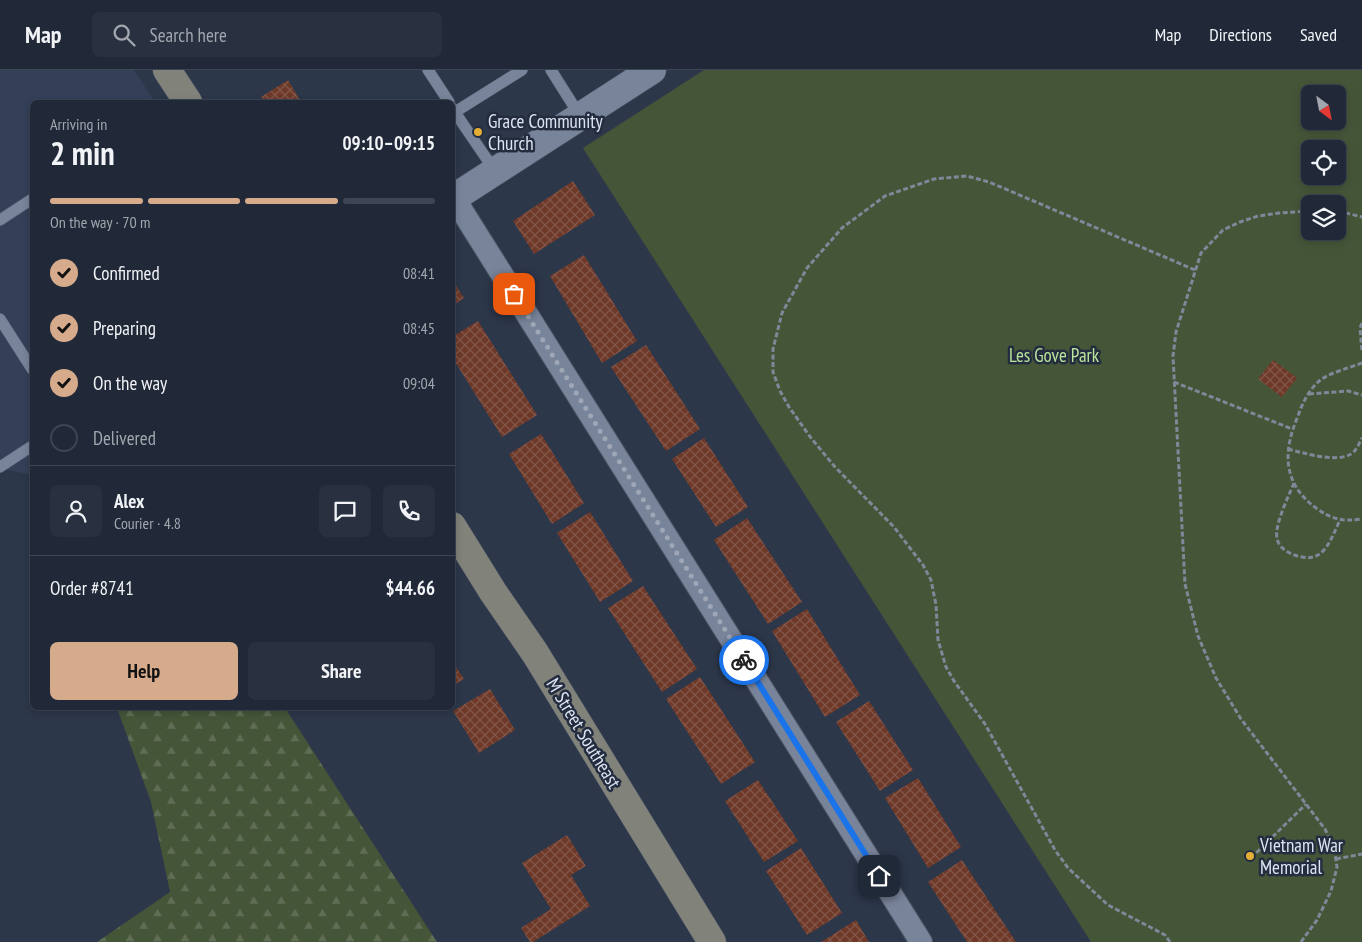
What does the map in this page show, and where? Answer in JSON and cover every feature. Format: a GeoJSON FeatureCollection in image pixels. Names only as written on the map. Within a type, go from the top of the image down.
{"type":"FeatureCollection","features":[{"type":"Feature","properties":{"kind":"main road"},"geometry":{"type":"LineString","coordinates":[[167,70],[187,100]]}},
{"type":"Feature","properties":{"kind":"main road","name":"M Street Southeast"},"geometry":{"type":"LineString","coordinates":[[455,531],[493,592],[535,653],[712,942]]}},
{"type":"Feature","properties":{"kind":"street"},"geometry":{"type":"LineString","coordinates":[[455,197],[652,70]]}},
{"type":"Feature","properties":{"kind":"street"},"geometry":{"type":"LineString","coordinates":[[455,201],[921,942]]}},
{"type":"Feature","properties":{"kind":"lane"},"geometry":{"type":"LineString","coordinates":[[428,70],[447,100]]}},
{"type":"Feature","properties":{"kind":"lane"},"geometry":{"type":"LineString","coordinates":[[455,105],[522,70]]}},
{"type":"Feature","properties":{"kind":"lane"},"geometry":{"type":"LineString","coordinates":[[551,70],[580,116]]}},
{"type":"Feature","properties":{"kind":"lane"},"geometry":{"type":"LineString","coordinates":[[455,111],[495,171]]}},
{"type":"Feature","properties":{"kind":"lane"},"geometry":{"type":"LineString","coordinates":[[0,220],[30,200]]}},
{"type":"Feature","properties":{"kind":"lane"},"geometry":{"type":"LineString","coordinates":[[0,319],[30,366]]}},
{"type":"Feature","properties":{"kind":"lane"},"geometry":{"type":"LineString","coordinates":[[0,467],[30,447]]}},
{"type":"Feature","properties":{"kind":"path"},"geometry":{"type":"LineString","coordinates":[[1170,942],[1165,935],[1108,905],[1068,868],[1055,850],[985,724],[946,667],[938,640],[936,604],[931,580],[923,565],[894,527],[811,438],[789,407],[780,391],[773,372],[773,349],[782,313],[807,268],[842,228],[885,196],[934,179],[967,176],[989,182],[1195,270]]}},
{"type":"Feature","properties":{"kind":"path"},"geometry":{"type":"LineString","coordinates":[[1301,212],[1258,216],[1223,230],[1201,254],[1176,332],[1172,356],[1185,584],[1198,636],[1216,678],[1241,719],[1325,829],[1334,848],[1337,867],[1331,891],[1317,920],[1301,942]]}},
{"type":"Feature","properties":{"kind":"path"},"geometry":{"type":"LineString","coordinates":[[1346,213],[1362,217]]}},
{"type":"Feature","properties":{"kind":"path"},"geometry":{"type":"LineString","coordinates":[[1362,323],[1360,328],[1362,352]]}},
{"type":"Feature","properties":{"kind":"path"},"geometry":{"type":"LineString","coordinates":[[1362,362],[1326,377],[1317,383],[1304,401],[1292,429],[1288,449],[1288,466],[1294,483],[1310,504],[1340,520],[1362,519]]}},
{"type":"Feature","properties":{"kind":"path"},"geometry":{"type":"LineString","coordinates":[[1174,382],[1292,429]]}},
{"type":"Feature","properties":{"kind":"path"},"geometry":{"type":"LineString","coordinates":[[1309,394],[1348,391],[1362,396]]}},
{"type":"Feature","properties":{"kind":"path"},"geometry":{"type":"LineString","coordinates":[[1288,449],[1312,456],[1345,457],[1356,450],[1362,438]]}},
{"type":"Feature","properties":{"kind":"path"},"geometry":{"type":"LineString","coordinates":[[1294,483],[1277,528],[1276,537],[1282,548],[1297,556],[1306,558],[1316,556],[1326,548],[1340,520]]}},
{"type":"Feature","properties":{"kind":"path"},"geometry":{"type":"LineString","coordinates":[[1251,858],[1306,804]]}},
{"type":"Feature","properties":{"kind":"path"},"geometry":{"type":"LineString","coordinates":[[1336,859],[1362,854]]}},
{"type":"Feature","properties":{"kind":"shaded area"},"geometry":{"type":"Polygon","coordinates":[[[0,70],[134,70],[154,100],[30,100],[30,475],[0,468],[0,70]]]}},
{"type":"Feature","properties":{"kind":"green space","name":"Les Gove Park"},"geometry":{"type":"Polygon","coordinates":[[[704,70],[1362,70],[1362,942],[1091,942],[583,148],[704,70]]]}},
{"type":"Feature","properties":{"kind":"green space"},"geometry":{"type":"Polygon","coordinates":[[[118,710],[286,710],[437,942],[97,942],[170,892],[151,802],[118,710]]]}},
{"type":"Feature","properties":{"kind":"building"},"geometry":{"type":"Polygon","coordinates":[[[288,80],[300,100],[263,100],[261,97],[288,80]]]}},
{"type":"Feature","properties":{"kind":"building"},"geometry":{"type":"Polygon","coordinates":[[[573,181],[595,215],[534,254],[513,221],[573,181]]]}},
{"type":"Feature","properties":{"kind":"building"},"geometry":{"type":"Polygon","coordinates":[[[584,255],[637,341],[602,363],[550,276],[584,255]]]}},
{"type":"Feature","properties":{"kind":"building"},"geometry":{"type":"Polygon","coordinates":[[[455,284],[464,298],[455,304],[455,284]]]}},
{"type":"Feature","properties":{"kind":"building"},"geometry":{"type":"Polygon","coordinates":[[[478,321],[537,415],[502,437],[455,362],[455,335],[478,321]]]}},
{"type":"Feature","properties":{"kind":"building"},"geometry":{"type":"Polygon","coordinates":[[[646,345],[700,429],[666,451],[611,367],[646,345]]]}},
{"type":"Feature","properties":{"kind":"building"},"geometry":{"type":"Polygon","coordinates":[[[1273,360],[1297,378],[1282,397],[1258,379],[1273,360]]]}},
{"type":"Feature","properties":{"kind":"building"},"geometry":{"type":"Polygon","coordinates":[[[541,434],[584,503],[552,524],[509,454],[541,434]]]}},
{"type":"Feature","properties":{"kind":"building"},"geometry":{"type":"Polygon","coordinates":[[[704,438],[748,507],[716,527],[672,459],[704,438]]]}},
{"type":"Feature","properties":{"kind":"building"},"geometry":{"type":"Polygon","coordinates":[[[590,512],[633,581],[600,602],[557,533],[590,512]]]}},
{"type":"Feature","properties":{"kind":"building"},"geometry":{"type":"Polygon","coordinates":[[[747,518],[802,602],[768,624],[714,540],[747,518]]]}},
{"type":"Feature","properties":{"kind":"building"},"geometry":{"type":"Polygon","coordinates":[[[643,586],[697,669],[662,692],[608,608],[643,586]]]}},
{"type":"Feature","properties":{"kind":"building"},"geometry":{"type":"Polygon","coordinates":[[[807,609],[860,695],[825,717],[772,631],[807,609]]]}},
{"type":"Feature","properties":{"kind":"building"},"geometry":{"type":"Polygon","coordinates":[[[455,666],[464,679],[455,684],[455,666]]]}},
{"type":"Feature","properties":{"kind":"building"},"geometry":{"type":"Polygon","coordinates":[[[700,677],[755,762],[721,784],[666,699],[700,677]]]}},
{"type":"Feature","properties":{"kind":"building"},"geometry":{"type":"Polygon","coordinates":[[[490,689],[515,730],[479,753],[453,711],[490,689]]]}},
{"type":"Feature","properties":{"kind":"building"},"geometry":{"type":"Polygon","coordinates":[[[869,701],[913,770],[880,791],[836,722],[869,701]]]}},
{"type":"Feature","properties":{"kind":"building"},"geometry":{"type":"Polygon","coordinates":[[[918,778],[961,847],[928,868],[885,798],[918,778]]]}},
{"type":"Feature","properties":{"kind":"building"},"geometry":{"type":"Polygon","coordinates":[[[758,780],[798,841],[764,862],[725,801],[758,780]]]}},
{"type":"Feature","properties":{"kind":"building"},"geometry":{"type":"Polygon","coordinates":[[[567,835],[586,866],[571,875],[590,906],[533,942],[530,942],[521,928],[551,909],[522,863],[567,835]]]}},
{"type":"Feature","properties":{"kind":"building"},"geometry":{"type":"Polygon","coordinates":[[[801,848],[842,913],[807,935],[766,871],[801,848]]]}},
{"type":"Feature","properties":{"kind":"building"},"geometry":{"type":"Polygon","coordinates":[[[962,860],[1016,942],[967,942],[928,882],[962,860]]]}},
{"type":"Feature","properties":{"kind":"building"},"geometry":{"type":"Polygon","coordinates":[[[856,920],[869,942],[821,942],[856,920]]]}},
{"type":"Feature","properties":{"kind":"way so far"},"geometry":{"type":"LineString","coordinates":[[514,294],[744,660]]}},
{"type":"Feature","properties":{"kind":"place","name":"Grace Community Church"},"geometry":{"type":"Point","coordinates":[478,132]}},
{"type":"Feature","properties":{"kind":"place","name":"Vietnam War Memorial"},"geometry":{"type":"Point","coordinates":[1250,856]}},
{"type":"Feature","properties":{"kind":"route"},"geometry":{"type":"LineString","coordinates":[[744,660],[879,876]]}}]}
